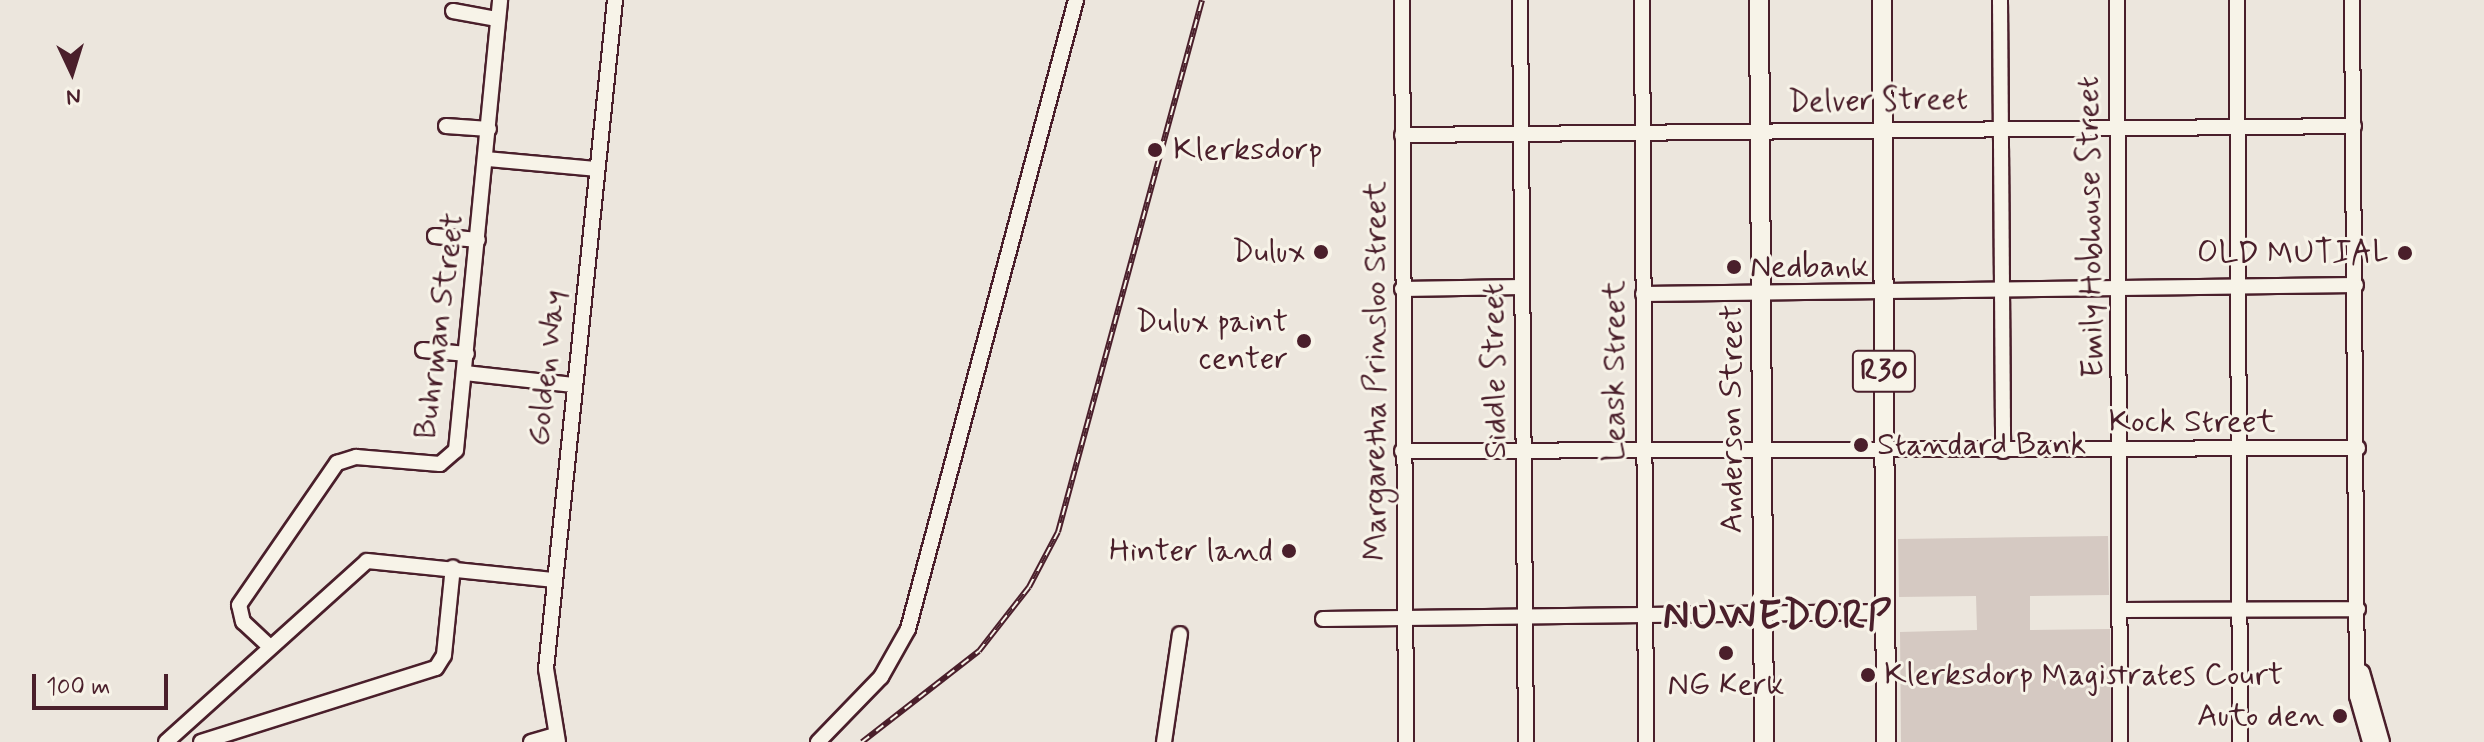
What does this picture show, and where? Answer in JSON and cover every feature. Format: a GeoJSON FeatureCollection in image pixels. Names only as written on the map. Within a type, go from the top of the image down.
{"type":"FeatureCollection","features":[{"type":"Feature","properties":{"kind":"main road","name":"Anderson Street"},"geometry":{"type":"LineString","coordinates":[[1759,0],[1764,742]]}},
{"type":"Feature","properties":{"kind":"main road","name":"R30"},"geometry":{"type":"LineString","coordinates":[[1882,0],[1886,742]]}},
{"type":"Feature","properties":{"kind":"street","name":"Buhrman Street"},"geometry":{"type":"LineString","coordinates":[[269,646],[243,622],[239,605],[330,471],[349,457],[450,460],[465,373],[500,0]]}},
{"type":"Feature","properties":{"kind":"street","name":"Golden Way"},"geometry":{"type":"LineString","coordinates":[[557,739],[546,669],[615,0]]}},
{"type":"Feature","properties":{"kind":"street"},"geometry":{"type":"LineString","coordinates":[[818,742],[869,693],[908,629],[1076,0]]}},
{"type":"Feature","properties":{"kind":"street","name":"Margaretha Prinsloo Street"},"geometry":{"type":"LineString","coordinates":[[1402,0],[1402,451],[1407,618],[1406,742]]}},
{"type":"Feature","properties":{"kind":"street","name":"Siddle Street"},"geometry":{"type":"LineString","coordinates":[[1520,0],[1526,742]]}},
{"type":"Feature","properties":{"kind":"street","name":"Leask Street"},"geometry":{"type":"LineString","coordinates":[[1642,0],[1646,742]]}},
{"type":"Feature","properties":{"kind":"street"},"geometry":{"type":"LineString","coordinates":[[2000,0],[2003,451]]}},
{"type":"Feature","properties":{"kind":"street","name":"Emily Hobhouse Street"},"geometry":{"type":"LineString","coordinates":[[2117,0],[2120,742]]}},
{"type":"Feature","properties":{"kind":"street"},"geometry":{"type":"LineString","coordinates":[[2237,0],[2240,742]]}},
{"type":"Feature","properties":{"kind":"street"},"geometry":{"type":"LineString","coordinates":[[2352,0],[2358,448],[2357,696],[2362,742]]}},
{"type":"Feature","properties":{"kind":"street"},"geometry":{"type":"LineString","coordinates":[[453,11],[497,19]]}},
{"type":"Feature","properties":{"kind":"street"},"geometry":{"type":"LineString","coordinates":[[446,126],[489,129]]}},
{"type":"Feature","properties":{"kind":"street","name":"Delver Street"},"geometry":{"type":"LineString","coordinates":[[1402,135],[2354,126]]}},
{"type":"Feature","properties":{"kind":"street"},"geometry":{"type":"LineString","coordinates":[[487,159],[597,169]]}},
{"type":"Feature","properties":{"kind":"street"},"geometry":{"type":"LineString","coordinates":[[435,236],[478,240]]}},
{"type":"Feature","properties":{"kind":"street"},"geometry":{"type":"LineString","coordinates":[[1643,294],[2356,285]]}},
{"type":"Feature","properties":{"kind":"street"},"geometry":{"type":"LineString","coordinates":[[1402,289],[1522,287]]}},
{"type":"Feature","properties":{"kind":"street"},"geometry":{"type":"LineString","coordinates":[[423,350],[467,354]]}},
{"type":"Feature","properties":{"kind":"street"},"geometry":{"type":"LineString","coordinates":[[465,373],[573,385]]}},
{"type":"Feature","properties":{"kind":"street","name":"Kock Street"},"geometry":{"type":"LineString","coordinates":[[1402,451],[1644,453],[2358,448]]}},
{"type":"Feature","properties":{"kind":"street"},"geometry":{"type":"LineString","coordinates":[[166,742],[269,646],[367,561],[453,567],[553,580]]}},
{"type":"Feature","properties":{"kind":"street"},"geometry":{"type":"LineString","coordinates":[[201,742],[250,736],[436,668],[446,646],[453,567]]}},
{"type":"Feature","properties":{"kind":"street"},"geometry":{"type":"LineString","coordinates":[[2121,610],[2358,609]]}},
{"type":"Feature","properties":{"kind":"street"},"geometry":{"type":"LineString","coordinates":[[1323,619],[1885,612]]}},
{"type":"Feature","properties":{"kind":"street"},"geometry":{"type":"LineString","coordinates":[[1164,742],[1180,634]]}},
{"type":"Feature","properties":{"kind":"street"},"geometry":{"type":"LineString","coordinates":[[2357,653],[2382,742]]}},
{"type":"Feature","properties":{"kind":"street"},"geometry":{"type":"LineString","coordinates":[[2357,696],[2370,742]]}},
{"type":"Feature","properties":{"kind":"street"},"geometry":{"type":"LineString","coordinates":[[531,742],[557,739]]}},
{"type":"Feature","properties":{"kind":"shaded area"},"geometry":{"type":"Polygon","coordinates":[[[2108,536],[2109,595],[2030,596],[2030,630],[2110,629],[2111,742],[1901,742],[1900,632],[1977,630],[1976,596],[1899,597],[1898,539],[2108,536]]]}},
{"type":"Feature","properties":{"kind":"railway"},"geometry":{"type":"LineString","coordinates":[[862,742],[979,651],[1029,587],[1058,532],[1202,0]]}},
{"type":"Feature","properties":{"kind":"place","name":"Klerksdorp"},"geometry":{"type":"Point","coordinates":[1155,150]}},
{"type":"Feature","properties":{"kind":"place","name":"Dulux"},"geometry":{"type":"Point","coordinates":[1321,252]}},
{"type":"Feature","properties":{"kind":"place","name":"OLD MUTIAL"},"geometry":{"type":"Point","coordinates":[2405,253]}},
{"type":"Feature","properties":{"kind":"place","name":"Nedbank"},"geometry":{"type":"Point","coordinates":[1734,267]}},
{"type":"Feature","properties":{"kind":"place","name":"Dulux paint center"},"geometry":{"type":"Point","coordinates":[1304,341]}},
{"type":"Feature","properties":{"kind":"place","name":"Standard Bank"},"geometry":{"type":"Point","coordinates":[1861,445]}},
{"type":"Feature","properties":{"kind":"place","name":"Hinter land"},"geometry":{"type":"Point","coordinates":[1289,551]}},
{"type":"Feature","properties":{"kind":"place","name":"NG Kerk"},"geometry":{"type":"Point","coordinates":[1726,653]}},
{"type":"Feature","properties":{"kind":"place","name":"Klerksdorp Magistrates Court"},"geometry":{"type":"Point","coordinates":[1868,675]}},
{"type":"Feature","properties":{"kind":"place","name":"Auto den"},"geometry":{"type":"Point","coordinates":[2340,716]}},
{"type":"Feature","properties":{"kind":"district","name":"NUWEDORP"},"geometry":{"type":"Point","coordinates":[1778,617]}}]}
